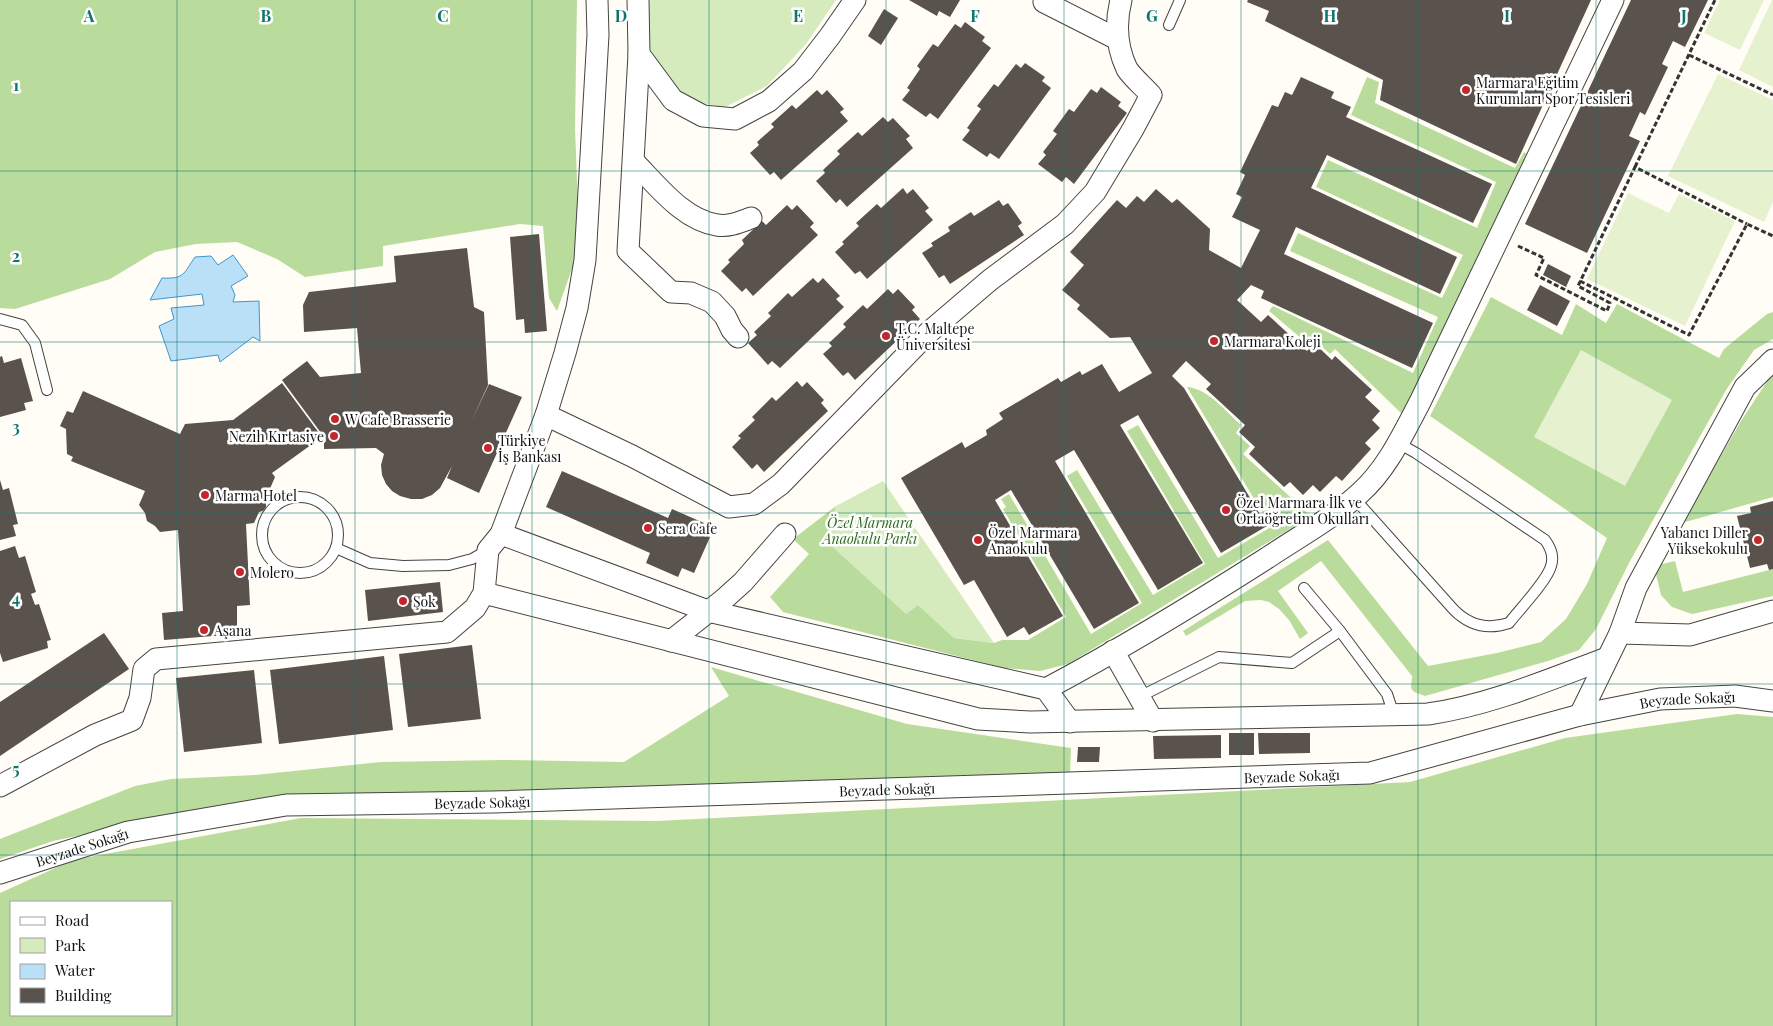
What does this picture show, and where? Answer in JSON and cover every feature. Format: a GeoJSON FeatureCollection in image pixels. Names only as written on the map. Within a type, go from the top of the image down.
{"type":"FeatureCollection","features":[{"type":"Feature","properties":{"kind":"street"},"geometry":{"type":"LineString","coordinates":[[0,786],[95,735],[132,720],[140,698],[144,669],[156,659],[447,632],[475,608],[484,593],[495,542],[546,415],[577,308],[585,260],[598,35],[598,0]]}},
{"type":"Feature","properties":{"kind":"street"},"geometry":{"type":"LineString","coordinates":[[638,0],[639,54],[628,251],[671,292],[691,294],[712,302],[725,316],[738,337]]}},
{"type":"Feature","properties":{"kind":"street"},"geometry":{"type":"LineString","coordinates":[[639,54],[673,100],[703,116],[735,119],[769,101],[803,71],[855,0]]}},
{"type":"Feature","properties":{"kind":"street"},"geometry":{"type":"LineString","coordinates":[[546,415],[632,456],[729,507],[754,504],[781,484],[928,334],[990,280],[1065,224],[1095,192],[1151,95],[1128,70],[1117,39],[1117,19],[1121,0]]}},
{"type":"Feature","properties":{"kind":"street"},"geometry":{"type":"LineString","coordinates":[[1046,689],[1214,592],[1338,511],[1377,475],[1398,444],[1420,402],[1612,0]]}},
{"type":"Feature","properties":{"kind":"street"},"geometry":{"type":"LineString","coordinates":[[1044,2],[1117,39]]}},
{"type":"Feature","properties":{"kind":"street"},"geometry":{"type":"LineString","coordinates":[[634,162],[674,202],[698,220],[718,226],[734,224],[751,218]]}},
{"type":"Feature","properties":{"kind":"street"},"geometry":{"type":"LineString","coordinates":[[1580,715],[1620,633],[1636,588],[1745,387],[1773,360]]}},
{"type":"Feature","properties":{"kind":"street"},"geometry":{"type":"LineString","coordinates":[[671,642],[743,582],[785,534]]}},
{"type":"Feature","properties":{"kind":"street"},"geometry":{"type":"LineString","coordinates":[[495,542],[708,611],[1046,689],[1070,722]]}},
{"type":"Feature","properties":{"kind":"street"},"geometry":{"type":"LineString","coordinates":[[484,593],[978,719],[1070,722],[1428,714],[1457,710],[1504,697],[1608,658]]}},
{"type":"Feature","properties":{"kind":"street"},"geometry":{"type":"LineString","coordinates":[[1620,633],[1690,635],[1773,611]]}},
{"type":"Feature","properties":{"kind":"street"},"geometry":{"type":"LineString","coordinates":[[1113,651],[1152,721]]}},
{"type":"Feature","properties":{"kind":"street","name":"Beyzade Sokağı"},"geometry":{"type":"LineString","coordinates":[[0,873],[128,832],[286,804],[493,802],[1370,773],[1580,715],[1660,700],[1735,696],[1773,700]]}},
{"type":"Feature","properties":{"kind":"lane"},"geometry":{"type":"LineString","coordinates":[[1169,25],[1180,0]]}},
{"type":"Feature","properties":{"kind":"lane"},"geometry":{"type":"LineString","coordinates":[[0,319],[22,325],[35,343],[47,390]]}},
{"type":"Feature","properties":{"kind":"lane"},"geometry":{"type":"LineString","coordinates":[[1354,498],[1454,610],[1469,622],[1489,627],[1508,623],[1544,579],[1551,566],[1552,559],[1549,546],[1545,540],[1416,453],[1398,444]]}},
{"type":"Feature","properties":{"kind":"lane"},"geometry":{"type":"LineString","coordinates":[[297,496],[308,497],[318,501],[327,507],[334,516],[338,526],[336,548],[326,562],[312,572],[301,574],[279,568],[270,560],[264,550],[261,539],[264,519],[278,503],[287,499],[297,496]]}},
{"type":"Feature","properties":{"kind":"lane"},"geometry":{"type":"LineString","coordinates":[[336,548],[370,563],[403,566],[449,565],[472,559],[495,542]]}},
{"type":"Feature","properties":{"kind":"lane"},"geometry":{"type":"LineString","coordinates":[[1304,588],[1340,630],[1387,694],[1394,715]]}},
{"type":"Feature","properties":{"kind":"lane"},"geometry":{"type":"LineString","coordinates":[[1139,697],[1219,657],[1292,663],[1340,630]]}},
{"type":"Feature","properties":{"kind":"path"},"geometry":{"type":"LineString","coordinates":[[1499,236],[1544,258],[1536,275],[1607,311],[1610,303],[1578,286],[1716,0]]}},
{"type":"Feature","properties":{"kind":"path"},"geometry":{"type":"LineString","coordinates":[[1689,55],[1773,95]]}},
{"type":"Feature","properties":{"kind":"path"},"geometry":{"type":"LineString","coordinates":[[1635,167],[1773,236]]}},
{"type":"Feature","properties":{"kind":"path"},"geometry":{"type":"LineString","coordinates":[[1580,281],[1689,335],[1747,224]]}},
{"type":"Feature","properties":{"kind":"green space"},"geometry":{"type":"Polygon","coordinates":[[[0,0],[577,0],[575,128],[578,207],[573,266],[557,311],[549,298],[543,226],[520,224],[383,246],[383,266],[305,277],[277,259],[237,242],[196,244],[155,252],[110,279],[15,309],[0,308],[0,0]]]}},
{"type":"Feature","properties":{"kind":"green space"},"geometry":{"type":"Polygon","coordinates":[[[645,0],[836,0],[806,44],[767,86],[725,107],[689,101],[663,77],[646,39],[645,0]]]}},
{"type":"Feature","properties":{"kind":"green space"},"geometry":{"type":"Polygon","coordinates":[[[1720,0],[1764,0],[1740,50],[1704,33],[1720,0]]]}},
{"type":"Feature","properties":{"kind":"green space"},"geometry":{"type":"Polygon","coordinates":[[[1773,0],[1773,87],[1739,70],[1773,0]]]}},
{"type":"Feature","properties":{"kind":"green space"},"geometry":{"type":"Polygon","coordinates":[[[1718,74],[1773,100],[1773,202],[1764,222],[1668,176],[1718,74]]]}},
{"type":"Feature","properties":{"kind":"green space"},"geometry":{"type":"Polygon","coordinates":[[[1367,77],[1379,82],[1375,103],[1515,168],[1524,152],[1532,157],[1403,415],[1335,349],[1330,354],[1314,339],[1309,345],[1269,311],[1273,306],[1413,373],[1438,317],[1290,251],[1298,233],[1442,298],[1463,255],[1316,187],[1328,160],[1477,228],[1496,182],[1351,115],[1367,77]]]}},
{"type":"Feature","properties":{"kind":"green space"},"geometry":{"type":"Polygon","coordinates":[[[1628,193],[1669,213],[1679,194],[1735,221],[1685,326],[1587,279],[1628,193]]]}},
{"type":"Feature","properties":{"kind":"green space"},"geometry":{"type":"Polygon","coordinates":[[[1491,297],[1562,335],[1576,304],[1606,323],[1617,304],[1719,358],[1724,349],[1767,314],[1773,312],[1773,339],[1754,350],[1726,390],[1629,563],[1596,629],[1579,650],[1548,661],[1425,696],[1414,692],[1411,688],[1412,676],[1321,561],[1278,591],[1308,633],[1300,639],[1289,620],[1279,609],[1269,602],[1261,600],[1245,601],[1186,636],[1183,631],[1328,540],[1428,666],[1497,653],[1541,642],[1566,619],[1587,584],[1607,538],[1430,416],[1491,297]]]}},
{"type":"Feature","properties":{"kind":"green space"},"geometry":{"type":"Polygon","coordinates":[[[1581,350],[1672,400],[1625,486],[1534,437],[1581,350]]]}},
{"type":"Feature","properties":{"kind":"green space"},"geometry":{"type":"Polygon","coordinates":[[[1773,376],[1773,497],[1682,523],[1741,421],[1768,380],[1773,376]]]}},
{"type":"Feature","properties":{"kind":"green space"},"geometry":{"type":"Polygon","coordinates":[[[1187,387],[1210,396],[1241,425],[1236,433],[1250,446],[1243,454],[1311,516],[1068,664],[1040,671],[1004,668],[783,612],[770,597],[809,554],[793,539],[836,506],[825,540],[906,614],[918,605],[954,638],[994,643],[1002,640],[1028,640],[1066,617],[1003,509],[1006,507],[1001,499],[1009,494],[1091,634],[1142,603],[1067,476],[1077,470],[1153,595],[1205,564],[1127,431],[1138,425],[1218,558],[1271,527],[1187,387]]]}},
{"type":"Feature","properties":{"kind":"green space","name":"Özel Marmara Anaokulu Parkı"},"geometry":{"type":"Polygon","coordinates":[[[883,481],[994,643],[954,638],[918,605],[906,615],[825,540],[836,506],[883,481]]]}},
{"type":"Feature","properties":{"kind":"green space"},"geometry":{"type":"Polygon","coordinates":[[[1675,561],[1683,592],[1773,569],[1773,596],[1692,614],[1672,607],[1661,595],[1654,566],[1675,561]]]}},
{"type":"Feature","properties":{"kind":"green space"},"geometry":{"type":"Polygon","coordinates":[[[711,667],[907,724],[1071,748],[1070,773],[207,809],[53,841],[0,859],[0,839],[135,786],[171,779],[255,775],[381,762],[503,760],[624,762],[729,696],[711,667]]]}},
{"type":"Feature","properties":{"kind":"green space"},"geometry":{"type":"Polygon","coordinates":[[[1737,714],[1773,717],[1773,1026],[0,1026],[0,893],[73,860],[301,818],[657,821],[1410,782],[1565,738],[1737,714]]]}},
{"type":"Feature","properties":{"kind":"water"},"geometry":{"type":"Polygon","coordinates":[[[233,255],[248,276],[231,286],[235,295],[233,302],[259,301],[260,341],[253,337],[220,362],[218,355],[171,361],[159,326],[174,319],[171,308],[204,305],[202,294],[150,300],[162,278],[175,278],[183,274],[195,257],[211,256],[218,265],[233,255]]]}},
{"type":"Feature","properties":{"kind":"building"},"geometry":{"type":"Polygon","coordinates":[[[909,0],[960,0],[950,17],[939,11],[937,16],[909,0]]]}},
{"type":"Feature","properties":{"kind":"building","name":"Marmara Eğitim Kurumları Spor Tesisleri"},"geometry":{"type":"Polygon","coordinates":[[[1248,0],[1591,0],[1516,164],[1380,100],[1383,80],[1265,21],[1269,11],[1247,2],[1248,0]]]}},
{"type":"Feature","properties":{"kind":"building"},"geometry":{"type":"Polygon","coordinates":[[[1631,0],[1708,0],[1685,47],[1673,41],[1662,64],[1668,67],[1645,115],[1640,112],[1629,136],[1640,141],[1587,253],[1525,224],[1631,0]]]}},
{"type":"Feature","properties":{"kind":"building"},"geometry":{"type":"Polygon","coordinates":[[[884,9],[898,18],[881,45],[868,36],[884,9]]]}},
{"type":"Feature","properties":{"kind":"building"},"geometry":{"type":"Polygon","coordinates":[[[965,22],[985,37],[982,41],[991,48],[938,119],[930,113],[926,117],[902,100],[910,90],[907,88],[920,69],[917,66],[933,44],[938,47],[955,24],[961,28],[965,22]]]}},
{"type":"Feature","properties":{"kind":"building"},"geometry":{"type":"Polygon","coordinates":[[[1025,63],[1045,77],[1042,81],[1051,88],[999,159],[990,153],[987,157],[962,140],[970,130],[967,128],[981,109],[977,106],[994,84],[998,87],[1016,64],[1021,68],[1025,63]]]}},
{"type":"Feature","properties":{"kind":"building"},"geometry":{"type":"Polygon","coordinates":[[[1301,77],[1334,92],[1331,98],[1351,107],[1346,117],[1492,184],[1473,223],[1327,155],[1311,188],[1457,257],[1440,294],[1296,227],[1284,254],[1433,323],[1412,368],[1261,298],[1264,291],[1251,285],[1237,300],[1261,322],[1268,315],[1307,351],[1314,343],[1332,360],[1335,356],[1372,390],[1365,397],[1380,411],[1372,420],[1380,428],[1365,443],[1371,449],[1342,481],[1336,476],[1320,492],[1313,485],[1303,495],[1290,482],[1284,487],[1249,454],[1255,447],[1239,432],[1245,425],[1206,389],[1211,384],[1186,361],[1172,376],[1184,388],[1267,526],[1221,553],[1138,415],[1120,425],[1203,563],[1158,590],[1074,450],[1055,461],[1139,603],[1094,629],[1011,490],[995,500],[1063,616],[1029,635],[1024,627],[1007,637],[974,580],[964,585],[901,478],[962,442],[965,448],[987,435],[986,430],[1003,419],[999,413],[1058,378],[1061,382],[1080,371],[1082,375],[1102,364],[1119,392],[1152,373],[1130,337],[1110,338],[1077,309],[1080,305],[1062,290],[1084,265],[1070,252],[1117,200],[1126,208],[1137,196],[1144,202],[1156,189],[1172,203],[1177,199],[1210,229],[1209,250],[1241,268],[1260,230],[1232,217],[1242,197],[1236,194],[1245,175],[1240,172],[1272,105],[1278,107],[1285,92],[1292,95],[1301,77]]]}},
{"type":"Feature","properties":{"kind":"building"},"geometry":{"type":"Polygon","coordinates":[[[1101,87],[1121,102],[1118,106],[1127,113],[1074,184],[1066,177],[1062,182],[1038,164],[1046,155],[1043,152],[1057,134],[1053,131],[1069,109],[1074,112],[1091,89],[1097,93],[1101,87]]]}},
{"type":"Feature","properties":{"kind":"building"},"geometry":{"type":"Polygon","coordinates":[[[817,90],[822,95],[827,90],[844,109],[840,112],[848,121],[781,180],[774,172],[770,175],[750,153],[759,145],[757,142],[774,127],[771,124],[792,105],[796,109],[817,90]]]}},
{"type":"Feature","properties":{"kind":"building"},"geometry":{"type":"Polygon","coordinates":[[[883,117],[888,122],[893,118],[910,136],[906,139],[913,148],[847,207],[840,199],[836,203],[816,181],[825,173],[823,170],[840,154],[837,151],[858,132],[862,136],[883,117]]]}},
{"type":"Feature","properties":{"kind":"building"},"geometry":{"type":"Polygon","coordinates":[[[903,188],[907,194],[913,189],[929,208],[925,211],[933,220],[867,279],[860,271],[855,274],[835,252],[844,244],[842,242],[859,226],[856,223],[877,204],[881,208],[903,188]]]}},
{"type":"Feature","properties":{"kind":"building"},"geometry":{"type":"Polygon","coordinates":[[[999,200],[1003,206],[1008,203],[1022,223],[1018,226],[1024,235],[950,284],[944,275],[939,278],[922,253],[933,246],[931,243],[950,231],[948,227],[971,212],[974,216],[999,200]]]}},
{"type":"Feature","properties":{"kind":"building"},"geometry":{"type":"Polygon","coordinates":[[[787,205],[792,210],[797,205],[814,223],[810,227],[818,235],[753,296],[746,288],[742,292],[721,271],[730,262],[728,260],[744,244],[742,240],[762,221],[766,225],[787,205]]]}},
{"type":"Feature","properties":{"kind":"building"},"geometry":{"type":"Polygon","coordinates":[[[539,234],[547,331],[525,333],[524,319],[516,320],[510,237],[539,234]]]}},
{"type":"Feature","properties":{"kind":"building"},"geometry":{"type":"Polygon","coordinates":[[[467,248],[474,307],[484,312],[488,385],[471,422],[489,384],[522,397],[479,493],[447,478],[452,466],[440,488],[432,495],[422,499],[411,499],[400,496],[386,484],[382,475],[381,465],[384,454],[376,448],[324,449],[324,437],[282,380],[307,361],[320,377],[361,373],[357,328],[304,332],[303,305],[309,292],[396,282],[394,256],[467,248]]]}},
{"type":"Feature","properties":{"kind":"building"},"geometry":{"type":"Polygon","coordinates":[[[1548,264],[1571,276],[1566,287],[1543,275],[1548,264]]]}},
{"type":"Feature","properties":{"kind":"building"},"geometry":{"type":"Polygon","coordinates":[[[813,278],[818,283],[823,278],[840,296],[836,299],[844,307],[780,368],[772,361],[768,365],[748,343],[757,335],[754,332],[771,316],[768,313],[788,293],[792,297],[813,278]]]}},
{"type":"Feature","properties":{"kind":"building"},"geometry":{"type":"Polygon","coordinates":[[[1540,285],[1570,301],[1557,326],[1527,310],[1540,285]]]}},
{"type":"Feature","properties":{"kind":"building"},"geometry":{"type":"Polygon","coordinates":[[[888,289],[893,294],[898,289],[915,307],[912,310],[920,319],[855,380],[848,372],[843,376],[823,354],[832,346],[829,343],[846,327],[843,324],[863,305],[867,309],[888,289]]]}},
{"type":"Feature","properties":{"kind":"building"},"geometry":{"type":"Polygon","coordinates":[[[2,356],[4,363],[21,358],[33,401],[24,403],[26,410],[0,417],[0,357],[2,356]]]}},
{"type":"Feature","properties":{"kind":"building"},"geometry":{"type":"Polygon","coordinates":[[[797,381],[802,387],[807,382],[824,400],[821,403],[828,411],[764,472],[757,464],[752,469],[732,447],[741,438],[738,436],[755,420],[752,417],[772,397],[776,401],[797,381]]]}},
{"type":"Feature","properties":{"kind":"building","name":"Marma Hotel"},"geometry":{"type":"Polygon","coordinates":[[[282,383],[322,437],[272,473],[275,477],[266,498],[266,507],[263,511],[259,512],[254,523],[246,524],[250,605],[237,606],[237,634],[164,640],[162,613],[183,611],[178,530],[160,532],[147,521],[145,513],[139,505],[145,491],[71,461],[73,457],[67,454],[66,429],[60,426],[67,411],[73,413],[83,391],[180,434],[185,424],[233,420],[282,383]]]}},
{"type":"Feature","properties":{"kind":"building","name":"Sera Cafe"},"geometry":{"type":"Polygon","coordinates":[[[562,471],[668,518],[672,509],[704,523],[700,533],[710,537],[694,573],[682,568],[678,577],[646,563],[650,553],[546,507],[562,471]]]}},
{"type":"Feature","properties":{"kind":"building"},"geometry":{"type":"Polygon","coordinates":[[[0,480],[3,490],[9,488],[18,524],[13,525],[16,536],[0,540],[0,480]]]}},
{"type":"Feature","properties":{"kind":"building","name":"Yabancı Diller Yüksekokulu"},"geometry":{"type":"Polygon","coordinates":[[[1773,501],[1773,569],[1769,570],[1767,564],[1750,568],[1737,516],[1751,513],[1750,507],[1773,501]]]}},
{"type":"Feature","properties":{"kind":"building"},"geometry":{"type":"Polygon","coordinates":[[[15,546],[19,558],[25,556],[36,592],[31,594],[35,605],[39,604],[51,640],[47,641],[48,648],[3,662],[0,653],[0,551],[15,546]]]}},
{"type":"Feature","properties":{"kind":"building"},"geometry":{"type":"Polygon","coordinates":[[[440,582],[443,612],[368,621],[365,590],[440,582]]]}},
{"type":"Feature","properties":{"kind":"building"},"geometry":{"type":"Polygon","coordinates":[[[104,633],[129,669],[0,756],[0,702],[104,633]]]}},
{"type":"Feature","properties":{"kind":"building"},"geometry":{"type":"Polygon","coordinates":[[[472,645],[481,719],[408,727],[399,654],[472,645]]]}},
{"type":"Feature","properties":{"kind":"building"},"geometry":{"type":"Polygon","coordinates":[[[384,656],[393,730],[279,744],[270,670],[384,656]]]}},
{"type":"Feature","properties":{"kind":"building"},"geometry":{"type":"Polygon","coordinates":[[[254,670],[262,743],[184,752],[176,678],[254,670]]]}},
{"type":"Feature","properties":{"kind":"building"},"geometry":{"type":"Polygon","coordinates":[[[1229,733],[1254,733],[1254,755],[1229,755],[1229,733]]]}},
{"type":"Feature","properties":{"kind":"building"},"geometry":{"type":"Polygon","coordinates":[[[1258,733],[1310,733],[1310,753],[1259,754],[1258,733]]]}},
{"type":"Feature","properties":{"kind":"building"},"geometry":{"type":"Polygon","coordinates":[[[1221,735],[1221,758],[1154,759],[1153,736],[1221,735]]]}},
{"type":"Feature","properties":{"kind":"building"},"geometry":{"type":"Polygon","coordinates":[[[1078,747],[1100,747],[1099,762],[1077,762],[1078,747]]]}},
{"type":"Feature","properties":{"kind":"place","name":"Marmara Eğitim Kurumları Spor Tesisleri"},"geometry":{"type":"Point","coordinates":[1466,90]}},
{"type":"Feature","properties":{"kind":"place","name":"T.C. Maltepe Üniversitesi"},"geometry":{"type":"Point","coordinates":[886,336]}},
{"type":"Feature","properties":{"kind":"place","name":"Marmara Koleji"},"geometry":{"type":"Point","coordinates":[1214,341]}},
{"type":"Feature","properties":{"kind":"place","name":"W Cafe Brasserie"},"geometry":{"type":"Point","coordinates":[335,419]}},
{"type":"Feature","properties":{"kind":"place","name":"Nezih Kırtasiye"},"geometry":{"type":"Point","coordinates":[334,436]}},
{"type":"Feature","properties":{"kind":"place","name":"Türkiye İş Bankası"},"geometry":{"type":"Point","coordinates":[488,448]}},
{"type":"Feature","properties":{"kind":"place","name":"Marma Hotel"},"geometry":{"type":"Point","coordinates":[205,495]}},
{"type":"Feature","properties":{"kind":"place","name":"Özel Marmara İlk ve Ortaöğretim Okulları"},"geometry":{"type":"Point","coordinates":[1226,510]}},
{"type":"Feature","properties":{"kind":"place","name":"Sera Cafe"},"geometry":{"type":"Point","coordinates":[648,528]}},
{"type":"Feature","properties":{"kind":"place","name":"Özel Marmara Anaokulu"},"geometry":{"type":"Point","coordinates":[978,540]}},
{"type":"Feature","properties":{"kind":"place","name":"Yabancı Diller Yüksekokulu"},"geometry":{"type":"Point","coordinates":[1758,540]}},
{"type":"Feature","properties":{"kind":"place","name":"Molero"},"geometry":{"type":"Point","coordinates":[240,572]}},
{"type":"Feature","properties":{"kind":"place","name":"Şok"},"geometry":{"type":"Point","coordinates":[403,601]}},
{"type":"Feature","properties":{"kind":"place","name":"Aşana"},"geometry":{"type":"Point","coordinates":[204,630]}}]}
